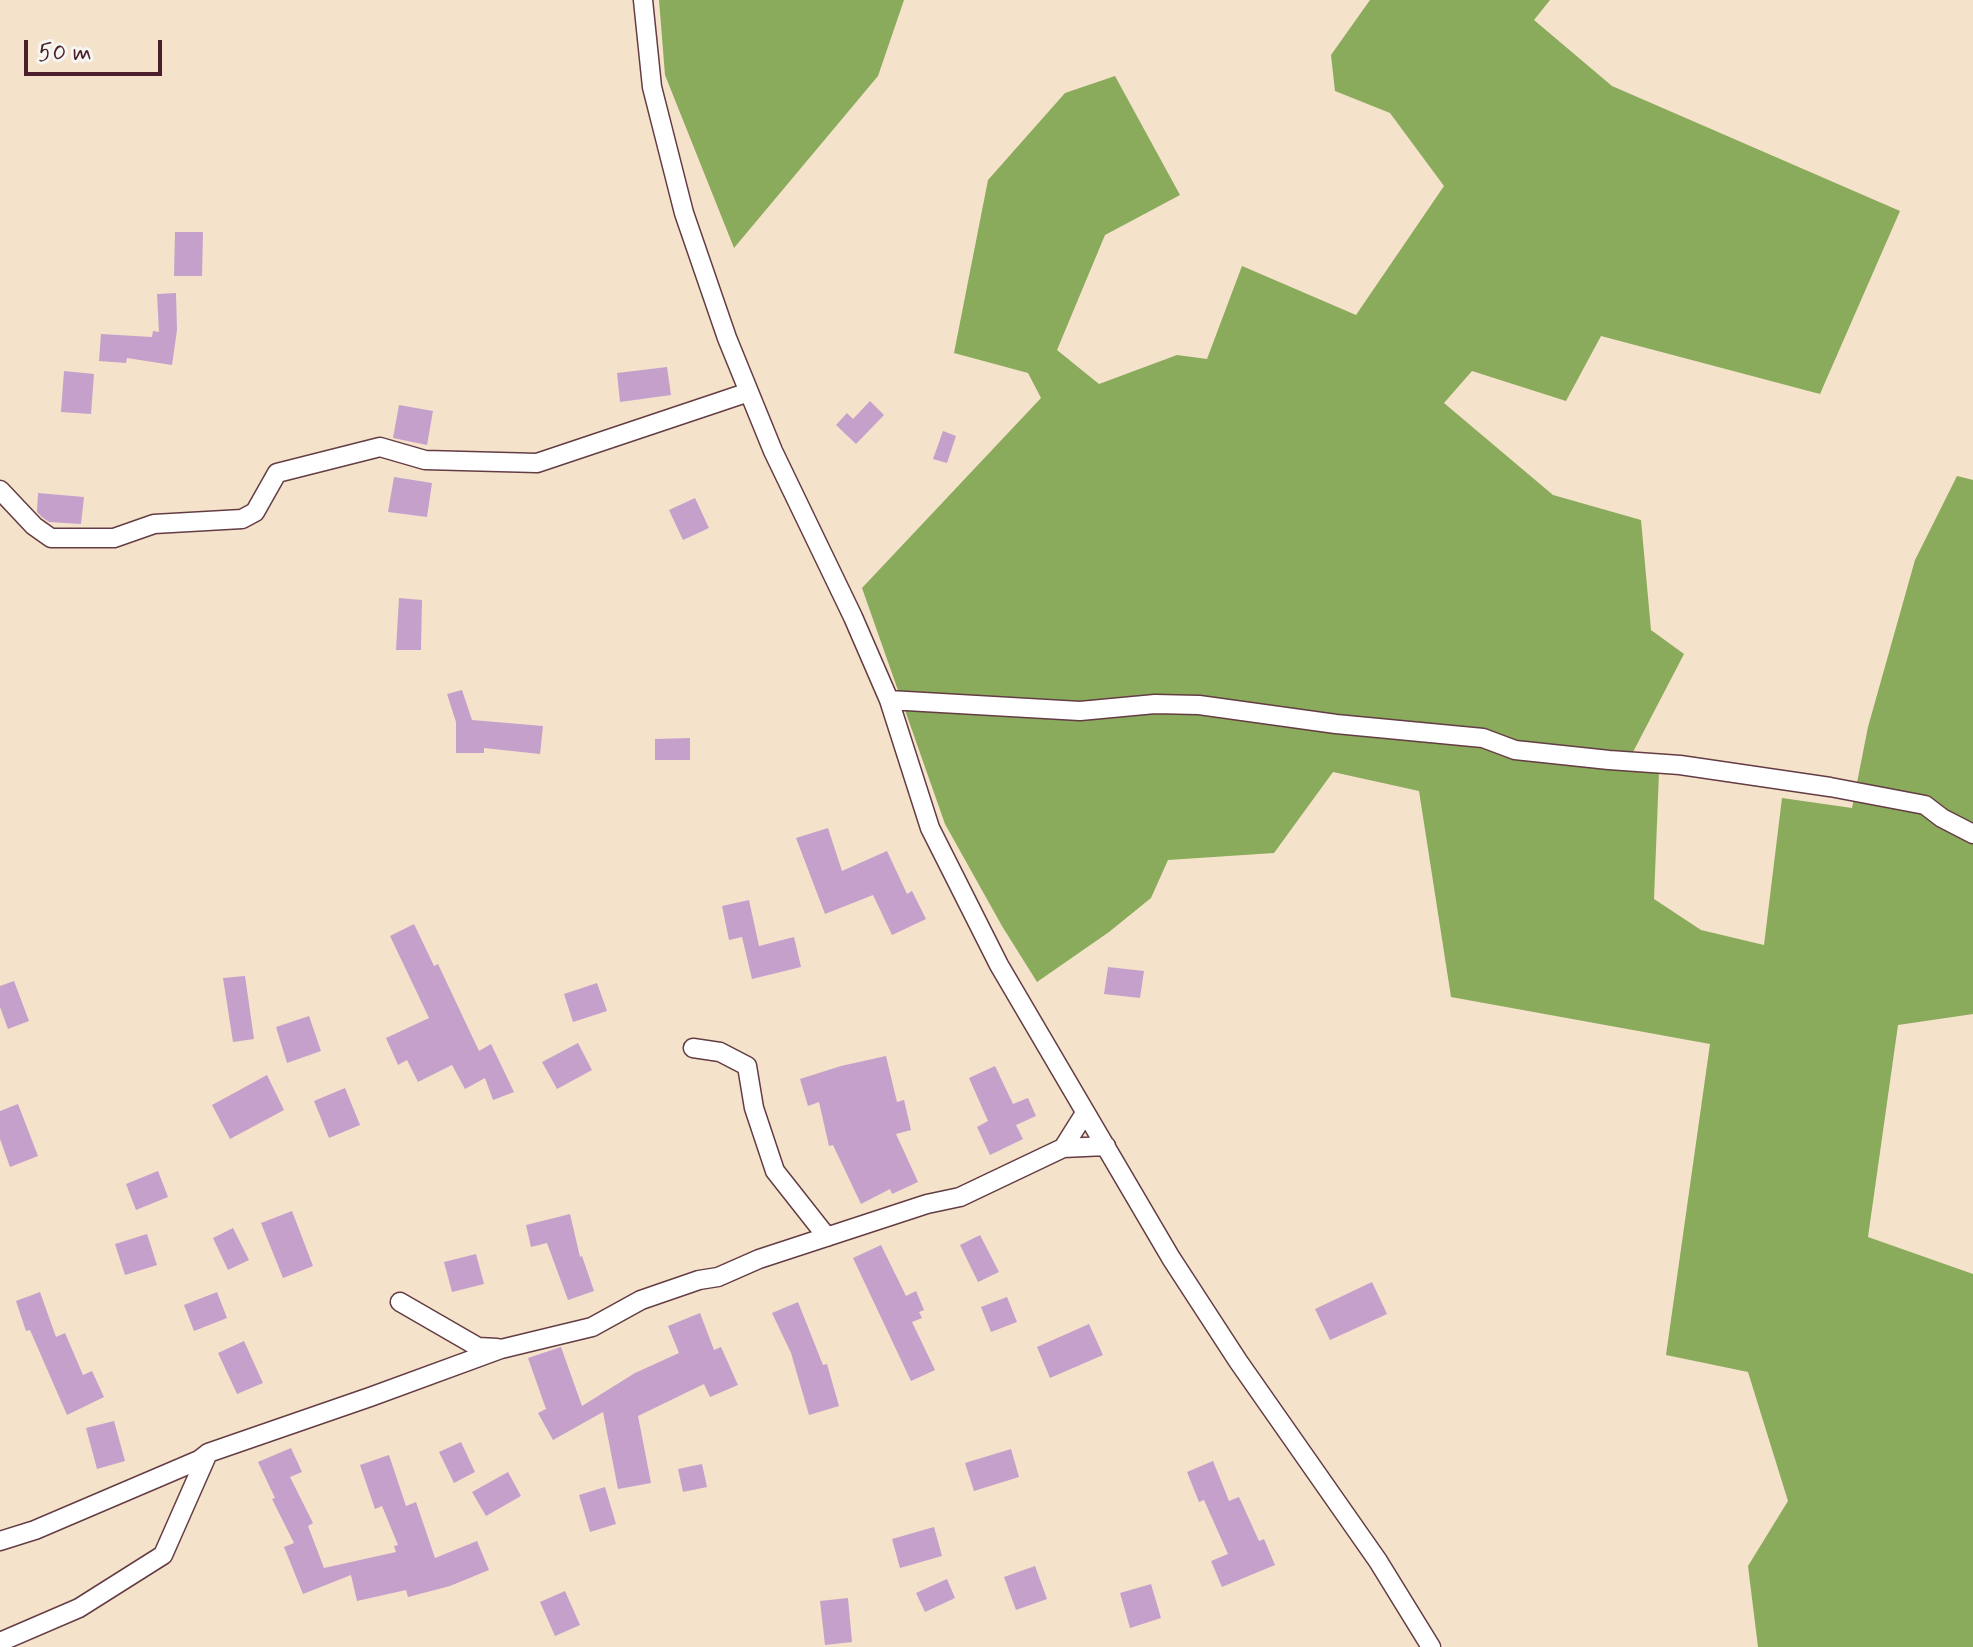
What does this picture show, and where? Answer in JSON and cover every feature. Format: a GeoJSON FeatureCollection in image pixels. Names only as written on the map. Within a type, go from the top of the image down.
{"type":"FeatureCollection","features":[{"type":"Feature","properties":{"kind":"street"},"geometry":{"type":"LineString","coordinates":[[643,0],[652,87],[684,213],[727,338],[773,451],[853,617],[889,700],[930,828],[999,965],[1171,1258],[1378,1561],[1431,1647]]}},
{"type":"Feature","properties":{"kind":"street"},"geometry":{"type":"LineString","coordinates":[[0,490],[34,526],[51,538],[114,538],[154,524],[242,519],[255,512],[277,473],[380,447],[425,460],[537,463],[749,392]]}},
{"type":"Feature","properties":{"kind":"street"},"geometry":{"type":"LineString","coordinates":[[889,700],[1080,711],[1155,704],[1199,705],[1336,724],[1483,738],[1515,750],[1680,765],[1830,787],[1925,805],[1973,834]]}},
{"type":"Feature","properties":{"kind":"street"},"geometry":{"type":"LineString","coordinates":[[693,1048],[720,1052],[747,1066],[754,1108],[775,1171],[827,1237]]}},
{"type":"Feature","properties":{"kind":"street"},"geometry":{"type":"LineString","coordinates":[[1063,1148],[1085,1113]]}},
{"type":"Feature","properties":{"kind":"street"},"geometry":{"type":"LineString","coordinates":[[0,1541],[35,1530],[199,1460],[208,1453],[501,1349],[592,1327],[641,1300],[699,1280],[718,1277],[759,1259],[927,1204],[960,1197],[1063,1148],[1106,1146]]}},
{"type":"Feature","properties":{"kind":"street"},"geometry":{"type":"LineString","coordinates":[[400,1302],[478,1347],[501,1349]]}},
{"type":"Feature","properties":{"kind":"street"},"geometry":{"type":"LineString","coordinates":[[0,1642],[79,1608],[163,1555],[208,1453]]}},
{"type":"Feature","properties":{"kind":"green space"},"geometry":{"type":"Polygon","coordinates":[[[659,0],[904,0],[878,76],[734,248],[665,75],[659,0]]]}},
{"type":"Feature","properties":{"kind":"green space"},"geometry":{"type":"Polygon","coordinates":[[[1370,0],[1550,0],[1534,20],[1612,86],[1900,211],[1820,394],[1601,336],[1566,401],[1472,371],[1444,403],[1553,495],[1641,520],[1651,630],[1684,654],[1632,754],[1659,772],[1654,899],[1701,930],[1764,945],[1782,798],[1852,808],[1868,727],[1915,560],[1957,476],[1973,480],[1973,1014],[1898,1025],[1868,1237],[1973,1274],[1973,1647],[1758,1647],[1748,1566],[1788,1501],[1748,1372],[1666,1355],[1710,1044],[1451,997],[1419,791],[1333,772],[1274,853],[1168,860],[1151,898],[1109,932],[1037,982],[945,824],[862,588],[1041,398],[1028,373],[954,353],[988,180],[1065,93],[1115,76],[1180,195],[1105,235],[1057,350],[1099,384],[1177,355],[1207,359],[1242,266],[1356,315],[1444,186],[1390,113],[1335,91],[1331,55],[1370,0]]]}},
{"type":"Feature","properties":{"kind":"building"},"geometry":{"type":"Polygon","coordinates":[[[175,232],[203,232],[202,276],[174,276],[175,232]]]}},
{"type":"Feature","properties":{"kind":"building"},"geometry":{"type":"Polygon","coordinates":[[[176,293],[177,330],[172,365],[127,358],[126,363],[99,361],[101,334],[152,337],[153,331],[159,332],[157,294],[176,293]]]}},
{"type":"Feature","properties":{"kind":"building"},"geometry":{"type":"Polygon","coordinates":[[[667,367],[671,395],[620,402],[617,373],[667,367]]]}},
{"type":"Feature","properties":{"kind":"building"},"geometry":{"type":"Polygon","coordinates":[[[64,371],[94,374],[91,414],[61,412],[64,371]]]}},
{"type":"Feature","properties":{"kind":"building"},"geometry":{"type":"Polygon","coordinates":[[[870,401],[884,415],[856,444],[836,425],[847,413],[853,419],[870,401]]]}},
{"type":"Feature","properties":{"kind":"building"},"geometry":{"type":"Polygon","coordinates":[[[399,405],[433,411],[427,445],[393,438],[399,405]]]}},
{"type":"Feature","properties":{"kind":"building"},"geometry":{"type":"Polygon","coordinates":[[[943,431],[956,436],[947,463],[933,459],[943,431]]]}},
{"type":"Feature","properties":{"kind":"building"},"geometry":{"type":"Polygon","coordinates":[[[394,477],[432,483],[427,517],[388,512],[394,477]]]}},
{"type":"Feature","properties":{"kind":"building"},"geometry":{"type":"Polygon","coordinates":[[[38,493],[84,497],[81,524],[49,522],[42,517],[37,512],[38,493]]]}},
{"type":"Feature","properties":{"kind":"building"},"geometry":{"type":"Polygon","coordinates":[[[695,498],[709,528],[683,540],[669,510],[695,498]]]}},
{"type":"Feature","properties":{"kind":"building"},"geometry":{"type":"Polygon","coordinates":[[[399,598],[422,600],[421,650],[396,650],[399,598]]]}},
{"type":"Feature","properties":{"kind":"building"},"geometry":{"type":"Polygon","coordinates":[[[462,690],[472,720],[543,726],[540,754],[484,748],[484,753],[456,753],[456,722],[447,694],[462,690]]]}},
{"type":"Feature","properties":{"kind":"building"},"geometry":{"type":"Polygon","coordinates":[[[690,738],[690,760],[655,760],[655,739],[690,738]]]}},
{"type":"Feature","properties":{"kind":"building"},"geometry":{"type":"Polygon","coordinates":[[[828,828],[842,871],[887,851],[907,894],[912,891],[926,919],[892,935],[873,895],[825,914],[796,838],[828,828]]]}},
{"type":"Feature","properties":{"kind":"building"},"geometry":{"type":"Polygon","coordinates":[[[749,900],[759,946],[794,937],[801,967],[752,979],[742,937],[729,940],[722,906],[749,900]]]}},
{"type":"Feature","properties":{"kind":"building"},"geometry":{"type":"Polygon","coordinates":[[[414,924],[434,966],[438,964],[479,1051],[491,1044],[514,1092],[493,1100],[485,1078],[465,1089],[452,1065],[418,1082],[407,1060],[398,1065],[386,1038],[429,1018],[390,936],[414,924]]]}},
{"type":"Feature","properties":{"kind":"building"},"geometry":{"type":"Polygon","coordinates":[[[1108,967],[1144,971],[1140,998],[1104,994],[1108,967]]]}},
{"type":"Feature","properties":{"kind":"building"},"geometry":{"type":"Polygon","coordinates":[[[245,976],[254,1039],[233,1042],[223,978],[245,976]]]}},
{"type":"Feature","properties":{"kind":"building"},"geometry":{"type":"Polygon","coordinates":[[[14,981],[29,1021],[8,1029],[0,1007],[0,986],[14,981]]]}},
{"type":"Feature","properties":{"kind":"building"},"geometry":{"type":"Polygon","coordinates":[[[597,983],[607,1011],[573,1022],[564,994],[597,983]]]}},
{"type":"Feature","properties":{"kind":"building"},"geometry":{"type":"Polygon","coordinates":[[[309,1016],[321,1051],[287,1063],[276,1027],[309,1016]]]}},
{"type":"Feature","properties":{"kind":"building"},"geometry":{"type":"Polygon","coordinates":[[[578,1043],[592,1070],[557,1089],[542,1062],[578,1043]]]}},
{"type":"Feature","properties":{"kind":"building"},"geometry":{"type":"Polygon","coordinates":[[[886,1056],[897,1102],[904,1100],[911,1130],[896,1134],[918,1182],[892,1194],[890,1189],[861,1204],[833,1145],[829,1146],[819,1102],[808,1106],[800,1079],[886,1056]]]}},
{"type":"Feature","properties":{"kind":"building"},"geometry":{"type":"Polygon","coordinates":[[[995,1066],[1013,1104],[1028,1098],[1036,1116],[1016,1125],[1023,1139],[990,1155],[977,1127],[988,1121],[969,1078],[995,1066]]]}},
{"type":"Feature","properties":{"kind":"building"},"geometry":{"type":"Polygon","coordinates":[[[267,1075],[284,1110],[230,1139],[212,1105],[267,1075]]]}},
{"type":"Feature","properties":{"kind":"building"},"geometry":{"type":"Polygon","coordinates":[[[345,1088],[360,1125],[329,1138],[314,1101],[345,1088]]]}},
{"type":"Feature","properties":{"kind":"building"},"geometry":{"type":"Polygon","coordinates":[[[18,1104],[38,1156],[10,1167],[0,1139],[0,1111],[18,1104]]]}},
{"type":"Feature","properties":{"kind":"building"},"geometry":{"type":"Polygon","coordinates":[[[158,1171],[168,1197],[136,1210],[126,1184],[158,1171]]]}},
{"type":"Feature","properties":{"kind":"building"},"geometry":{"type":"Polygon","coordinates":[[[292,1211],[313,1266],[283,1278],[261,1223],[292,1211]]]}},
{"type":"Feature","properties":{"kind":"building"},"geometry":{"type":"Polygon","coordinates":[[[570,1214],[580,1257],[594,1291],[568,1300],[547,1243],[531,1247],[526,1225],[570,1214]]]}},
{"type":"Feature","properties":{"kind":"building"},"geometry":{"type":"Polygon","coordinates":[[[233,1228],[249,1260],[228,1270],[213,1238],[233,1228]]]}},
{"type":"Feature","properties":{"kind":"building"},"geometry":{"type":"Polygon","coordinates":[[[147,1234],[157,1265],[125,1275],[115,1244],[147,1234]]]}},
{"type":"Feature","properties":{"kind":"building"},"geometry":{"type":"Polygon","coordinates":[[[980,1235],[999,1272],[978,1282],[960,1245],[980,1235]]]}},
{"type":"Feature","properties":{"kind":"building"},"geometry":{"type":"Polygon","coordinates":[[[881,1245],[906,1296],[916,1291],[924,1310],[919,1312],[922,1318],[912,1322],[935,1370],[911,1381],[853,1258],[881,1245]]]}},
{"type":"Feature","properties":{"kind":"building"},"geometry":{"type":"Polygon","coordinates":[[[476,1254],[484,1284],[452,1292],[444,1262],[476,1254]]]}},
{"type":"Feature","properties":{"kind":"building"},"geometry":{"type":"Polygon","coordinates":[[[1372,1282],[1387,1314],[1330,1340],[1315,1309],[1372,1282]]]}},
{"type":"Feature","properties":{"kind":"building"},"geometry":{"type":"Polygon","coordinates":[[[40,1292],[56,1337],[65,1333],[83,1375],[92,1371],[104,1397],[67,1415],[30,1330],[26,1331],[16,1301],[40,1292]]]}},
{"type":"Feature","properties":{"kind":"building"},"geometry":{"type":"Polygon","coordinates":[[[217,1292],[227,1318],[194,1331],[184,1305],[217,1292]]]}},
{"type":"Feature","properties":{"kind":"building"},"geometry":{"type":"Polygon","coordinates":[[[1007,1297],[1017,1322],[991,1332],[981,1307],[1007,1297]]]}},
{"type":"Feature","properties":{"kind":"building"},"geometry":{"type":"Polygon","coordinates":[[[798,1302],[823,1365],[827,1364],[839,1406],[809,1415],[791,1353],[772,1313],[798,1302]]]}},
{"type":"Feature","properties":{"kind":"building"},"geometry":{"type":"Polygon","coordinates":[[[700,1313],[714,1350],[721,1347],[738,1385],[710,1397],[704,1384],[638,1416],[651,1483],[618,1489],[603,1412],[553,1440],[538,1413],[546,1409],[528,1358],[561,1347],[582,1406],[635,1373],[679,1353],[668,1326],[700,1313]]]}},
{"type":"Feature","properties":{"kind":"building"},"geometry":{"type":"Polygon","coordinates":[[[1089,1324],[1103,1355],[1050,1378],[1037,1347],[1089,1324]]]}},
{"type":"Feature","properties":{"kind":"building"},"geometry":{"type":"Polygon","coordinates":[[[244,1341],[263,1383],[237,1394],[218,1353],[244,1341]]]}},
{"type":"Feature","properties":{"kind":"building"},"geometry":{"type":"Polygon","coordinates":[[[114,1421],[125,1461],[97,1469],[86,1428],[114,1421]]]}},
{"type":"Feature","properties":{"kind":"building"},"geometry":{"type":"Polygon","coordinates":[[[461,1442],[475,1472],[454,1483],[439,1452],[461,1442]]]}},
{"type":"Feature","properties":{"kind":"building"},"geometry":{"type":"Polygon","coordinates":[[[291,1448],[302,1472],[290,1477],[313,1523],[308,1526],[324,1568],[396,1552],[394,1546],[398,1545],[382,1506],[375,1509],[360,1465],[389,1455],[406,1506],[416,1502],[435,1558],[477,1541],[489,1570],[450,1586],[408,1597],[406,1590],[357,1601],[351,1575],[303,1594],[284,1547],[294,1543],[258,1462],[291,1448]]]}},
{"type":"Feature","properties":{"kind":"building"},"geometry":{"type":"Polygon","coordinates":[[[1011,1449],[1019,1477],[974,1491],[965,1463],[1011,1449]]]}},
{"type":"Feature","properties":{"kind":"building"},"geometry":{"type":"Polygon","coordinates":[[[1213,1461],[1229,1501],[1239,1497],[1259,1541],[1264,1539],[1275,1565],[1222,1587],[1211,1561],[1228,1554],[1204,1500],[1199,1502],[1187,1472],[1213,1461]]]}},
{"type":"Feature","properties":{"kind":"building"},"geometry":{"type":"Polygon","coordinates":[[[702,1464],[707,1487],[683,1492],[678,1469],[702,1464]]]}},
{"type":"Feature","properties":{"kind":"building"},"geometry":{"type":"Polygon","coordinates":[[[508,1472],[521,1496],[486,1516],[472,1492],[508,1472]]]}},
{"type":"Feature","properties":{"kind":"building"},"geometry":{"type":"Polygon","coordinates":[[[605,1487],[616,1524],[590,1532],[579,1495],[605,1487]]]}},
{"type":"Feature","properties":{"kind":"building"},"geometry":{"type":"Polygon","coordinates":[[[934,1527],[942,1556],[900,1568],[892,1539],[934,1527]]]}},
{"type":"Feature","properties":{"kind":"building"},"geometry":{"type":"Polygon","coordinates":[[[1035,1566],[1047,1599],[1016,1610],[1004,1577],[1035,1566]]]}},
{"type":"Feature","properties":{"kind":"building"},"geometry":{"type":"Polygon","coordinates":[[[947,1579],[955,1598],[925,1612],[916,1593],[947,1579]]]}},
{"type":"Feature","properties":{"kind":"building"},"geometry":{"type":"Polygon","coordinates":[[[1151,1584],[1161,1618],[1130,1628],[1120,1593],[1151,1584]]]}},
{"type":"Feature","properties":{"kind":"building"},"geometry":{"type":"Polygon","coordinates":[[[565,1591],[580,1625],[555,1636],[540,1602],[565,1591]]]}},
{"type":"Feature","properties":{"kind":"building"},"geometry":{"type":"Polygon","coordinates":[[[848,1598],[852,1642],[825,1645],[820,1601],[848,1598]]]}}]}
